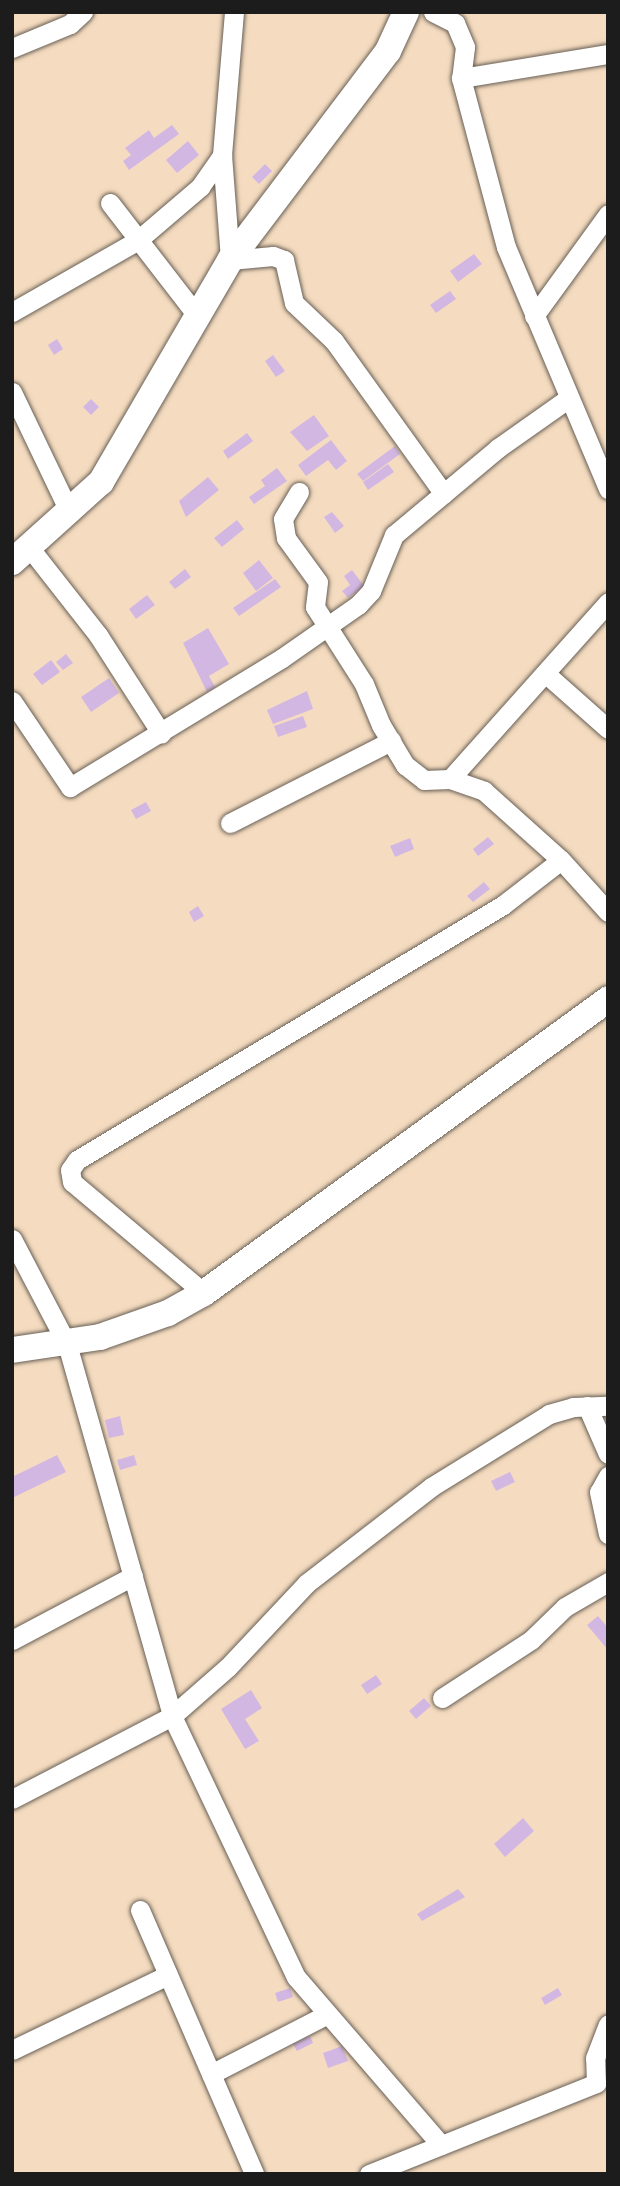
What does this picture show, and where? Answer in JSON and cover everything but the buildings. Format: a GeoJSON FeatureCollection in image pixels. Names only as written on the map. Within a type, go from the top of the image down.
{"type":"FeatureCollection","features":[{"type":"Feature","properties":{"kind":"main road"},"geometry":{"type":"LineString","coordinates":[[21,554],[101,482],[230,260],[387,51],[405,13]]}},
{"type":"Feature","properties":{"kind":"main road"},"geometry":{"type":"LineString","coordinates":[[12,1350],[67,1344],[134,1327],[204,1293],[608,999]]}},
{"type":"Feature","properties":{"kind":"street"},"geometry":{"type":"LineString","coordinates":[[12,48],[70,24],[83,12]]}},
{"type":"Feature","properties":{"kind":"street"},"geometry":{"type":"LineString","coordinates":[[234,12],[222,155],[230,260],[273,256],[284,260],[286,284],[295,303],[334,341],[444,494]]}},
{"type":"Feature","properties":{"kind":"street"},"geometry":{"type":"LineString","coordinates":[[405,13],[431,12],[455,23],[465,47],[461,78],[506,247],[608,489]]}},
{"type":"Feature","properties":{"kind":"street"},"geometry":{"type":"LineString","coordinates":[[461,78],[608,54]]}},
{"type":"Feature","properties":{"kind":"street"},"geometry":{"type":"LineString","coordinates":[[12,312],[138,240],[200,187],[222,155]]}},
{"type":"Feature","properties":{"kind":"street"},"geometry":{"type":"LineString","coordinates":[[110,203],[198,317]]}},
{"type":"Feature","properties":{"kind":"street"},"geometry":{"type":"LineString","coordinates":[[534,316],[608,214]]}},
{"type":"Feature","properties":{"kind":"street"},"geometry":{"type":"LineString","coordinates":[[12,392],[69,511]]}},
{"type":"Feature","properties":{"kind":"street"},"geometry":{"type":"LineString","coordinates":[[12,701],[70,787],[161,733],[327,624],[371,591],[394,535],[569,398]]}},
{"type":"Feature","properties":{"kind":"street"},"geometry":{"type":"LineString","coordinates":[[299,492],[283,519],[286,538],[318,582],[315,607],[364,684],[405,765],[424,780],[450,779],[484,791],[561,860],[608,912]]}},
{"type":"Feature","properties":{"kind":"street"},"geometry":{"type":"LineString","coordinates":[[21,554],[98,635],[161,733]]}},
{"type":"Feature","properties":{"kind":"street"},"geometry":{"type":"LineString","coordinates":[[450,779],[608,602]]}},
{"type":"Feature","properties":{"kind":"street"},"geometry":{"type":"LineString","coordinates":[[545,673],[608,729]]}},
{"type":"Feature","properties":{"kind":"street"},"geometry":{"type":"LineString","coordinates":[[230,824],[391,741]]}},
{"type":"Feature","properties":{"kind":"street"},"geometry":{"type":"LineString","coordinates":[[204,1293],[72,1182],[70,1170],[77,1160],[503,905],[561,860]]}},
{"type":"Feature","properties":{"kind":"street"},"geometry":{"type":"LineString","coordinates":[[12,1239],[67,1344],[172,1716],[296,1977],[440,2145]]}},
{"type":"Feature","properties":{"kind":"street"},"geometry":{"type":"LineString","coordinates":[[587,1406],[608,1454]]}},
{"type":"Feature","properties":{"kind":"street"},"geometry":{"type":"LineString","coordinates":[[12,1799],[172,1716],[228,1667],[307,1583],[395,1514],[526,1424],[549,1414],[587,1406],[608,1406]]}},
{"type":"Feature","properties":{"kind":"street"},"geometry":{"type":"LineString","coordinates":[[608,1476],[599,1492],[608,1534]]}},
{"type":"Feature","properties":{"kind":"street"},"geometry":{"type":"LineString","coordinates":[[12,1640],[133,1576]]}},
{"type":"Feature","properties":{"kind":"street"},"geometry":{"type":"LineString","coordinates":[[442,1698],[531,1640],[565,1607],[608,1582]]}},
{"type":"Feature","properties":{"kind":"street"},"geometry":{"type":"LineString","coordinates":[[140,1910],[254,2174]]}},
{"type":"Feature","properties":{"kind":"street"},"geometry":{"type":"LineString","coordinates":[[12,2050],[168,1975]]}},
{"type":"Feature","properties":{"kind":"street"},"geometry":{"type":"LineString","coordinates":[[211,2074],[326,2015]]}},
{"type":"Feature","properties":{"kind":"street"},"geometry":{"type":"LineString","coordinates":[[369,2174],[440,2145],[602,2088],[595,2058],[608,2024]]}}]}
